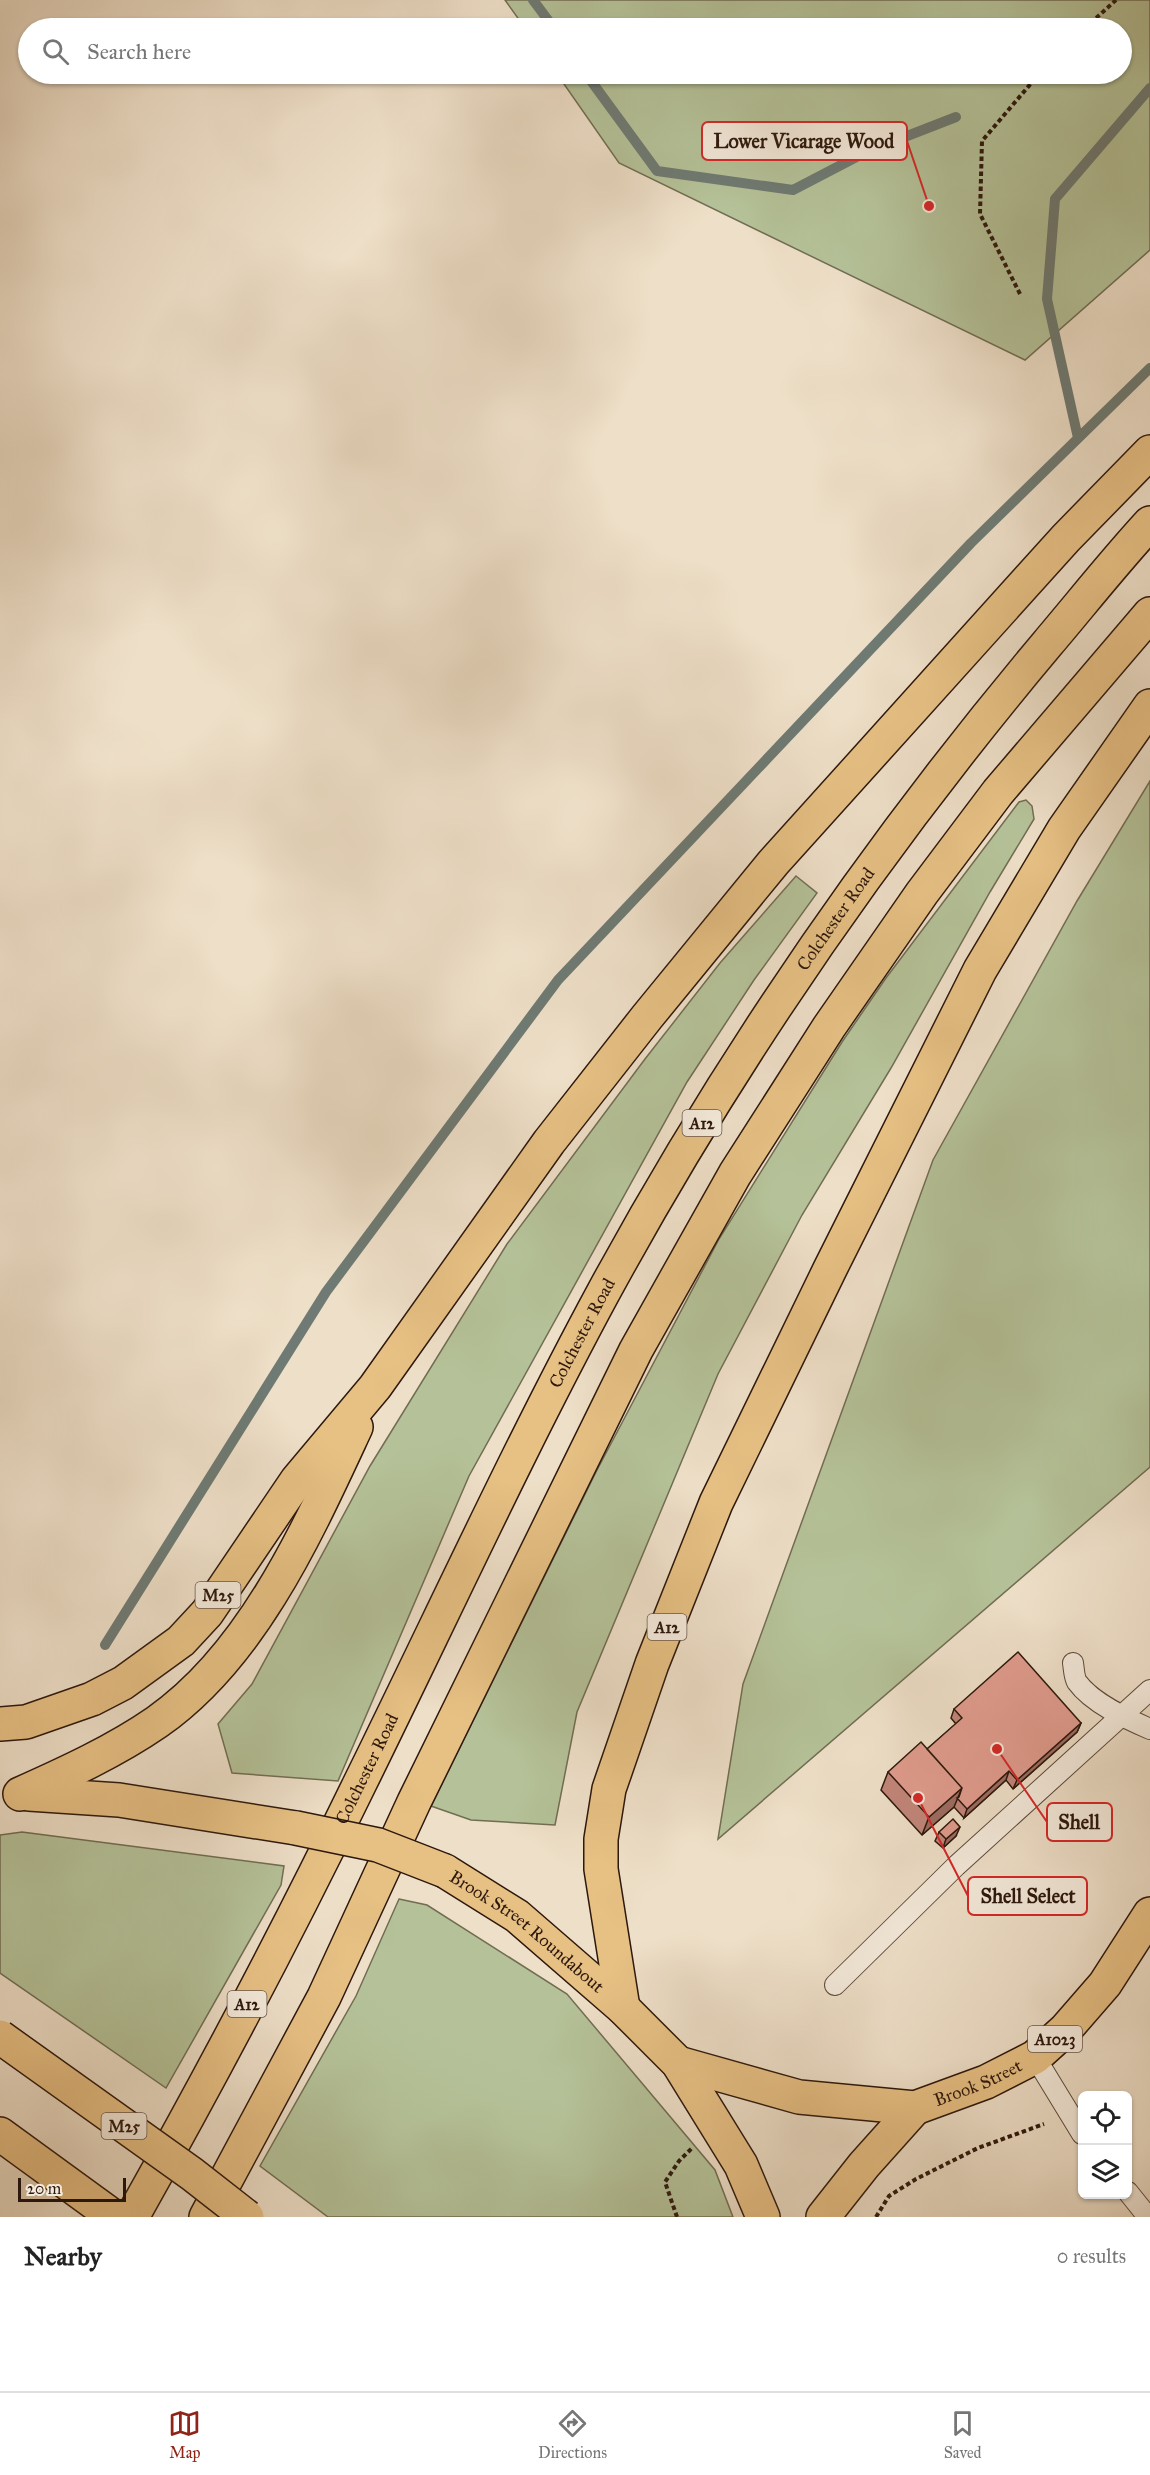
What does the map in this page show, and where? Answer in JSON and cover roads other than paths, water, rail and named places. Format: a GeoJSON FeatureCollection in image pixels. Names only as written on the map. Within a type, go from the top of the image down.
{"type":"FeatureCollection","features":[{"type":"Feature","properties":{"kind":"main road"},"geometry":{"type":"LineString","coordinates":[[10,1795],[73,1769],[158,1722],[216,1667],[243,1635],[271,1592],[322,1501],[375,1387],[549,1142],[647,1017],[773,863],[1066,538],[1150,452]]}},
{"type":"Feature","properties":{"kind":"main road","name":"Colchester Road"},"geometry":{"type":"LineString","coordinates":[[132,2217],[193,2110],[337,1828],[465,1565],[603,1293],[720,1092],[837,915],[978,726],[1150,523]]}},
{"type":"Feature","properties":{"kind":"main road"},"geometry":{"type":"LineString","coordinates":[[206,2217],[324,1997],[414,1802],[636,1350],[735,1174],[829,1027],[922,893],[998,792],[1150,614]]}},
{"type":"Feature","properties":{"kind":"main road","name":"A12"},"geometry":{"type":"LineString","coordinates":[[623,2008],[601,1869],[601,1839],[609,1789],[652,1664],[712,1514],[830,1269],[980,970],[1064,829],[1150,706]]}},
{"type":"Feature","properties":{"kind":"main road","name":"M25"},"geometry":{"type":"LineString","coordinates":[[0,1724],[26,1722],[92,1699],[123,1683],[181,1641],[207,1612],[297,1480],[375,1387]]}},
{"type":"Feature","properties":{"kind":"main road","name":"Brook Street Roundabout"},"geometry":{"type":"LineString","coordinates":[[10,1795],[119,1800],[296,1828],[378,1845],[445,1871],[517,1916],[623,2008],[678,2063],[741,2165],[763,2217]]}},
{"type":"Feature","properties":{"kind":"main road","name":"Brook Street"},"geometry":{"type":"LineString","coordinates":[[678,2063],[799,2097],[915,2108],[986,2082],[1035,2056],[1065,2031],[1105,1983],[1150,1914]]}},
{"type":"Feature","properties":{"kind":"main road","name":"M25"},"geometry":{"type":"LineString","coordinates":[[0,2037],[192,2174],[247,2217]]}},
{"type":"Feature","properties":{"kind":"main road","name":"Brook Street"},"geometry":{"type":"LineString","coordinates":[[823,2217],[864,2165],[915,2108]]}},
{"type":"Feature","properties":{"kind":"main road"},"geometry":{"type":"LineString","coordinates":[[0,2134],[114,2217]]}},
{"type":"Feature","properties":{"kind":"lane"},"geometry":{"type":"LineString","coordinates":[[1073,1663],[1075,1680],[1085,1691],[1121,1717],[1150,1729]]}},
{"type":"Feature","properties":{"kind":"lane"},"geometry":{"type":"LineString","coordinates":[[835,1985],[956,1866],[1150,1690]]}},
{"type":"Feature","properties":{"kind":"lane"},"geometry":{"type":"LineString","coordinates":[[1035,2056],[1078,2126]]}},
{"type":"Feature","properties":{"kind":"lane"},"geometry":{"type":"LineString","coordinates":[[1132,2197],[1148,2217]]}},
{"type":"Feature","properties":{"kind":"waterway"},"geometry":{"type":"LineString","coordinates":[[533,0],[546,18]]}},
{"type":"Feature","properties":{"kind":"waterway"},"geometry":{"type":"LineString","coordinates":[[593,84],[657,171],[793,190],[866,152],[956,117]]}},
{"type":"Feature","properties":{"kind":"waterway"},"geometry":{"type":"LineString","coordinates":[[1078,438],[1047,299],[1055,199],[1150,88]]}},
{"type":"Feature","properties":{"kind":"waterway"},"geometry":{"type":"LineString","coordinates":[[105,1645],[326,1292],[558,980],[971,543],[1150,368]]}},
{"type":"Feature","properties":{"kind":"place","name":"Lower Vicarage Wood"},"geometry":{"type":"Point","coordinates":[929,206]}},
{"type":"Feature","properties":{"kind":"place","name":"Shell"},"geometry":{"type":"Point","coordinates":[997,1749]}},
{"type":"Feature","properties":{"kind":"place","name":"Shell Select"},"geometry":{"type":"Point","coordinates":[918,1798]}}]}
